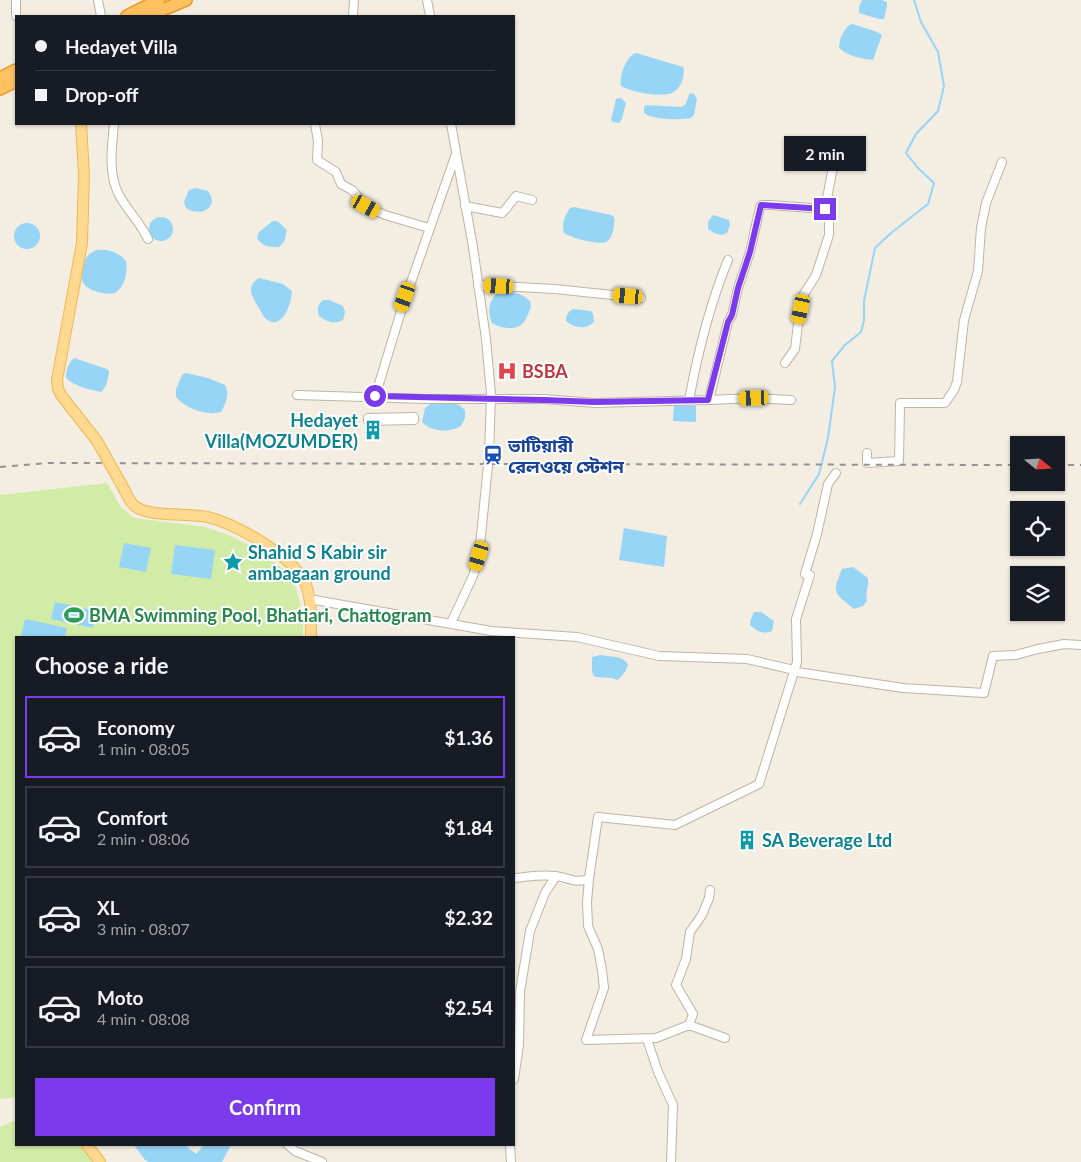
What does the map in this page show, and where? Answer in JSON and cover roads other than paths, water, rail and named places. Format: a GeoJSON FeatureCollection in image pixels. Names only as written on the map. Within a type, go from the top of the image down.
{"type":"FeatureCollection","features":[{"type":"Feature","properties":{"kind":"highway"},"geometry":{"type":"LineString","coordinates":[[129,15],[159,0]]}},
{"type":"Feature","properties":{"kind":"highway"},"geometry":{"type":"LineString","coordinates":[[150,15],[186,0]]}},
{"type":"Feature","properties":{"kind":"highway"},"geometry":{"type":"LineString","coordinates":[[0,78],[15,70]]}},
{"type":"Feature","properties":{"kind":"highway"},"geometry":{"type":"LineString","coordinates":[[0,89],[15,82]]}},
{"type":"Feature","properties":{"kind":"main road"},"geometry":{"type":"LineString","coordinates":[[81,125],[84,183],[82,243],[57,380],[58,389],[97,441],[129,499],[137,508],[156,513],[207,517],[230,525],[252,536],[298,570],[306,584],[309,599],[311,636]]}},
{"type":"Feature","properties":{"kind":"main road"},"geometry":{"type":"LineString","coordinates":[[88,1146],[100,1162]]}},
{"type":"Feature","properties":{"kind":"street"},"geometry":{"type":"LineString","coordinates":[[16,0],[16,15]]}},
{"type":"Feature","properties":{"kind":"street"},"geometry":{"type":"LineString","coordinates":[[98,0],[101,15]]}},
{"type":"Feature","properties":{"kind":"street"},"geometry":{"type":"LineString","coordinates":[[353,15],[354,0]]}},
{"type":"Feature","properties":{"kind":"street"},"geometry":{"type":"LineString","coordinates":[[427,0],[430,15]]}},
{"type":"Feature","properties":{"kind":"street"},"geometry":{"type":"LineString","coordinates":[[114,125],[111,164],[113,178],[118,193],[143,227],[148,238]]}},
{"type":"Feature","properties":{"kind":"street"},"geometry":{"type":"LineString","coordinates":[[451,125],[472,237],[486,339],[491,400],[489,455],[479,556],[473,576],[451,623]]}},
{"type":"Feature","properties":{"kind":"street"},"geometry":{"type":"LineString","coordinates":[[317,126],[317,160],[333,169],[341,184],[352,190],[366,206],[385,215],[429,228]]}},
{"type":"Feature","properties":{"kind":"street"},"geometry":{"type":"LineString","coordinates":[[375,396],[402,308],[429,228],[445,189],[456,152]]}},
{"type":"Feature","properties":{"kind":"street"},"geometry":{"type":"LineString","coordinates":[[785,363],[795,349],[804,294],[816,275],[829,235],[825,209],[835,156]]}},
{"type":"Feature","properties":{"kind":"street"},"geometry":{"type":"LineString","coordinates":[[867,453],[867,463],[899,461],[900,403],[944,402],[954,390],[957,382],[966,306],[978,271],[981,228],[986,203],[1002,162]]}},
{"type":"Feature","properties":{"kind":"street"},"geometry":{"type":"LineString","coordinates":[[465,206],[502,212],[516,196],[532,200]]}},
{"type":"Feature","properties":{"kind":"street"},"geometry":{"type":"LineString","coordinates":[[708,400],[728,322],[732,315],[738,288],[750,252],[761,205],[825,209]]}},
{"type":"Feature","properties":{"kind":"street"},"geometry":{"type":"LineString","coordinates":[[689,400],[704,331],[716,289],[728,260]]}},
{"type":"Feature","properties":{"kind":"street"},"geometry":{"type":"LineString","coordinates":[[478,285],[555,289],[642,298]]}},
{"type":"Feature","properties":{"kind":"street"},"geometry":{"type":"LineString","coordinates":[[297,395],[595,402],[754,398],[791,400]]}},
{"type":"Feature","properties":{"kind":"street"},"geometry":{"type":"LineString","coordinates":[[414,417],[414,420],[368,420],[368,418],[414,417]]}},
{"type":"Feature","properties":{"kind":"street"},"geometry":{"type":"LineString","coordinates":[[725,1038],[689,1025],[656,1038],[586,1040],[604,988],[598,949],[588,926],[587,902],[598,817],[676,825],[759,784],[797,662],[796,619],[810,575],[805,574],[817,534],[828,484],[836,473]]}},
{"type":"Feature","properties":{"kind":"street"},"geometry":{"type":"LineString","coordinates":[[309,599],[514,633],[577,637],[659,656],[747,659],[797,672],[903,688],[984,694],[992,656],[1016,655],[1038,648],[1064,644],[1081,645]]}},
{"type":"Feature","properties":{"kind":"street"},"geometry":{"type":"LineString","coordinates":[[515,878],[542,875],[556,876],[578,882],[589,879]]}},
{"type":"Feature","properties":{"kind":"street"},"geometry":{"type":"LineString","coordinates":[[515,1072],[519,1045],[520,992],[530,931],[545,893],[556,876]]}},
{"type":"Feature","properties":{"kind":"street"},"geometry":{"type":"LineString","coordinates":[[689,1025],[692,1014],[676,985],[686,959],[690,932],[702,915],[710,890]]}},
{"type":"Feature","properties":{"kind":"street"},"geometry":{"type":"LineString","coordinates":[[647,1039],[658,1072],[673,1105],[671,1162]]}},
{"type":"Feature","properties":{"kind":"street"},"geometry":{"type":"LineString","coordinates":[[289,1146],[295,1151],[322,1162]]}},
{"type":"Feature","properties":{"kind":"street"},"geometry":{"type":"LineString","coordinates":[[510,1146],[511,1162]]}},
{"type":"Feature","properties":{"kind":"water"},"geometry":{"type":"Polygon","coordinates":[[[862,0],[882,0],[887,2],[884,19],[859,13],[862,0]]]}},
{"type":"Feature","properties":{"kind":"water"},"geometry":{"type":"Polygon","coordinates":[[[853,24],[882,35],[873,60],[850,55],[839,48],[843,33],[849,25],[853,24]]]}},
{"type":"Feature","properties":{"kind":"water"},"geometry":{"type":"Polygon","coordinates":[[[636,53],[683,67],[683,79],[677,89],[670,93],[656,95],[621,86],[624,67],[629,58],[636,53]]]}},
{"type":"Feature","properties":{"kind":"water"},"geometry":{"type":"Polygon","coordinates":[[[690,93],[694,94],[697,99],[694,115],[691,118],[660,118],[644,113],[646,105],[681,107],[685,105],[690,93]]]}},
{"type":"Feature","properties":{"kind":"water"},"geometry":{"type":"Polygon","coordinates":[[[621,98],[626,103],[622,119],[619,123],[613,122],[611,120],[616,99],[621,98]]]}},
{"type":"Feature","properties":{"kind":"water"},"geometry":{"type":"Polygon","coordinates":[[[196,188],[208,191],[211,197],[212,202],[210,206],[203,211],[192,211],[186,208],[184,202],[189,190],[196,188]]]}},
{"type":"Feature","properties":{"kind":"water"},"geometry":{"type":"Polygon","coordinates":[[[574,207],[614,217],[613,231],[610,238],[602,243],[591,242],[564,233],[563,223],[565,217],[570,208],[574,207]]]}},
{"type":"Feature","properties":{"kind":"water"},"geometry":{"type":"Polygon","coordinates":[[[713,215],[729,220],[730,225],[727,233],[720,235],[708,229],[708,222],[713,215]]]}},
{"type":"Feature","properties":{"kind":"water"},"geometry":{"type":"Polygon","coordinates":[[[161,217],[170,220],[173,229],[170,238],[161,241],[152,238],[149,229],[152,220],[161,217]]]}},
{"type":"Feature","properties":{"kind":"water"},"geometry":{"type":"Polygon","coordinates":[[[273,221],[279,222],[287,230],[284,242],[279,247],[264,245],[257,238],[259,232],[273,221]]]}},
{"type":"Feature","properties":{"kind":"water"},"geometry":{"type":"Polygon","coordinates":[[[27,223],[36,227],[40,236],[36,245],[27,249],[18,245],[14,236],[18,227],[27,223]]]}},
{"type":"Feature","properties":{"kind":"water"},"geometry":{"type":"Polygon","coordinates":[[[97,250],[113,252],[120,255],[126,261],[125,278],[121,287],[115,293],[106,294],[91,290],[82,280],[82,270],[86,259],[97,250]]]}},
{"type":"Feature","properties":{"kind":"water"},"geometry":{"type":"Polygon","coordinates":[[[259,278],[283,284],[292,291],[289,307],[279,321],[274,322],[266,319],[252,296],[252,285],[259,278]]]}},
{"type":"Feature","properties":{"kind":"water"},"geometry":{"type":"Polygon","coordinates":[[[500,291],[516,293],[530,301],[530,310],[521,325],[507,328],[492,323],[490,314],[491,301],[500,291]]]}},
{"type":"Feature","properties":{"kind":"water"},"geometry":{"type":"Polygon","coordinates":[[[323,300],[329,300],[343,306],[345,312],[343,320],[330,322],[319,316],[318,307],[323,300]]]}},
{"type":"Feature","properties":{"kind":"water"},"geometry":{"type":"Polygon","coordinates":[[[573,309],[591,311],[594,322],[583,327],[576,327],[569,323],[566,321],[566,317],[573,309]]]}},
{"type":"Feature","properties":{"kind":"water"},"geometry":{"type":"Polygon","coordinates":[[[74,358],[109,371],[108,380],[101,392],[78,386],[66,378],[70,362],[74,358]]]}},
{"type":"Feature","properties":{"kind":"water"},"geometry":{"type":"Polygon","coordinates":[[[186,373],[208,378],[225,385],[226,402],[221,412],[209,413],[191,408],[176,397],[176,389],[182,375],[186,373]]]}},
{"type":"Feature","properties":{"kind":"water"},"geometry":{"type":"Polygon","coordinates":[[[446,402],[459,405],[465,410],[465,418],[461,426],[452,430],[435,430],[422,422],[425,408],[432,403],[446,402]]]}},
{"type":"Feature","properties":{"kind":"water"},"geometry":{"type":"Polygon","coordinates":[[[674,405],[696,406],[696,422],[673,421],[674,405]]]}},
{"type":"Feature","properties":{"kind":"water"},"geometry":{"type":"Polygon","coordinates":[[[624,528],[667,536],[664,567],[619,560],[624,528]]]}},
{"type":"Feature","properties":{"kind":"water"},"geometry":{"type":"Polygon","coordinates":[[[124,543],[151,548],[146,572],[119,567],[124,543]]]}},
{"type":"Feature","properties":{"kind":"water"},"geometry":{"type":"Polygon","coordinates":[[[175,545],[215,550],[211,579],[171,574],[175,545]]]}},
{"type":"Feature","properties":{"kind":"water"},"geometry":{"type":"Polygon","coordinates":[[[853,567],[868,578],[867,601],[863,606],[854,609],[839,596],[836,589],[842,569],[853,567]]]}},
{"type":"Feature","properties":{"kind":"water","name":"BMA Swimming Pool, Bhatiari, Chattogram"},"geometry":{"type":"Polygon","coordinates":[[[55,602],[96,611],[93,628],[51,619],[55,602]]]}},
{"type":"Feature","properties":{"kind":"water"},"geometry":{"type":"Polygon","coordinates":[[[754,612],[761,612],[774,621],[772,631],[760,632],[750,625],[754,612]]]}},
{"type":"Feature","properties":{"kind":"water"},"geometry":{"type":"Polygon","coordinates":[[[25,619],[67,628],[65,636],[21,636],[25,619]]]}},
{"type":"Feature","properties":{"kind":"water"},"geometry":{"type":"Polygon","coordinates":[[[600,655],[620,658],[626,662],[628,665],[625,672],[618,680],[595,677],[592,672],[592,657],[600,655]]]}},
{"type":"Feature","properties":{"kind":"water"},"geometry":{"type":"Polygon","coordinates":[[[135,1146],[186,1146],[196,1154],[203,1146],[230,1146],[222,1162],[149,1162],[145,1160],[135,1146]]]}},
{"type":"Feature","properties":{"kind":"waterway"},"geometry":{"type":"LineString","coordinates":[[800,504],[819,474],[828,438],[835,387],[832,361],[845,345],[861,332],[864,320],[864,301],[875,248],[928,204],[934,183],[906,153],[916,134],[938,111],[944,86],[938,52],[921,22],[914,0]]}},
{"type":"Feature","properties":{"kind":"railway"},"geometry":{"type":"LineString","coordinates":[[0,467],[47,463],[1010,465]]}},
{"type":"Feature","properties":{"kind":"railway"},"geometry":{"type":"LineString","coordinates":[[1065,465],[1081,465]]}},
{"type":"Feature","properties":{"kind":"place","name":"BSBA"},"geometry":{"type":"Point","coordinates":[507,371]}},
{"type":"Feature","properties":{"kind":"place","name":"Hedayet Villa(MOZUMDER)"},"geometry":{"type":"Point","coordinates":[373,430]}},
{"type":"Feature","properties":{"kind":"place","name":"ভাটিয়ারী রেলওয়ে স্টেশন"},"geometry":{"type":"Point","coordinates":[493,455]}},
{"type":"Feature","properties":{"kind":"place","name":"Shahid S Kabir sir ambagaan ground"},"geometry":{"type":"Point","coordinates":[233,562]}},
{"type":"Feature","properties":{"kind":"place","name":"BMA Swimming Pool, Bhatiari, Chattogram"},"geometry":{"type":"Point","coordinates":[74,615]}},
{"type":"Feature","properties":{"kind":"place","name":"SA Beverage Ltd"},"geometry":{"type":"Point","coordinates":[747,840]}}]}
